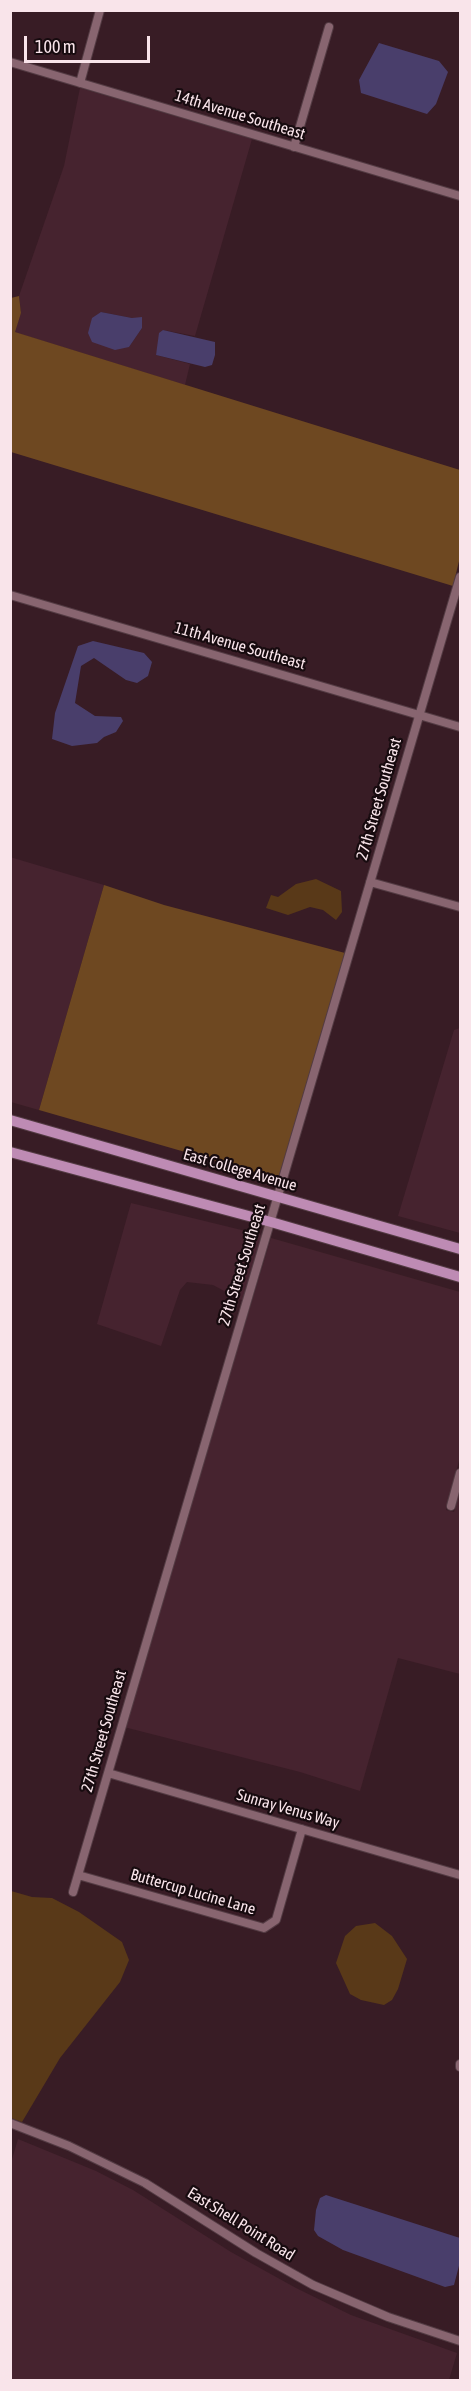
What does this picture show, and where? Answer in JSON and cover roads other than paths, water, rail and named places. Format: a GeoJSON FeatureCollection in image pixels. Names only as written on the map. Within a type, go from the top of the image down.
{"type":"FeatureCollection","features":[{"type":"Feature","properties":{"kind":"main road","name":"East College Avenue"},"geometry":{"type":"LineString","coordinates":[[10,1120],[460,1249]]}},
{"type":"Feature","properties":{"kind":"main road"},"geometry":{"type":"LineString","coordinates":[[10,1152],[271,1222],[460,1277]]}},
{"type":"Feature","properties":{"kind":"street"},"geometry":{"type":"LineString","coordinates":[[80,83],[100,10]]}},
{"type":"Feature","properties":{"kind":"street"},"geometry":{"type":"LineString","coordinates":[[294,147],[329,27]]}},
{"type":"Feature","properties":{"kind":"street","name":"14th Avenue Southeast"},"geometry":{"type":"LineString","coordinates":[[10,62],[460,196]]}},
{"type":"Feature","properties":{"kind":"street","name":"27th Street Southeast"},"geometry":{"type":"LineString","coordinates":[[73,1892],[460,577]]}},
{"type":"Feature","properties":{"kind":"street","name":"11th Avenue Southeast"},"geometry":{"type":"LineString","coordinates":[[10,595],[460,727]]}},
{"type":"Feature","properties":{"kind":"street"},"geometry":{"type":"LineString","coordinates":[[370,882],[460,907]]}},
{"type":"Feature","properties":{"kind":"street"},"geometry":{"type":"LineString","coordinates":[[451,1506],[460,1473]]}},
{"type":"Feature","properties":{"kind":"street","name":"Sunray Venus Way"},"geometry":{"type":"LineString","coordinates":[[108,1773],[460,1875]]}},
{"type":"Feature","properties":{"kind":"street","name":"Buttercup Lucine Lane"},"geometry":{"type":"LineString","coordinates":[[78,1875],[264,1928],[276,1920],[302,1829]]}},
{"type":"Feature","properties":{"kind":"street","name":"East Shell Point Road"},"geometry":{"type":"LineString","coordinates":[[10,2124],[69,2146],[145,2182],[256,2253],[313,2285],[388,2317],[460,2341]]}}]}
